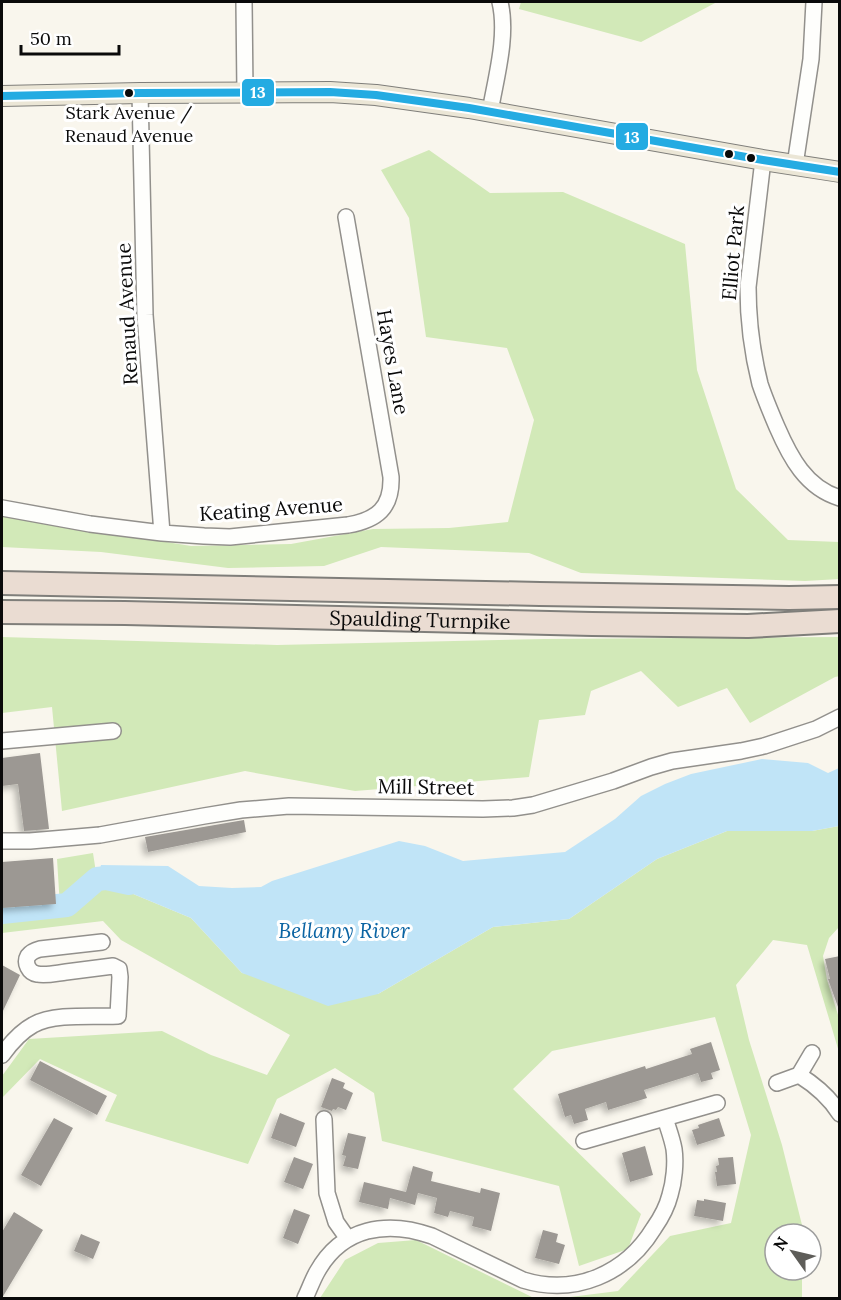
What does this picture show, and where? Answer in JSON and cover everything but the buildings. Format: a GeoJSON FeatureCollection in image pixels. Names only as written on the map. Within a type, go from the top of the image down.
{"type":"FeatureCollection","features":[{"type":"Feature","properties":{"kind":"highway","name":"Spaulding Turnpike"},"geometry":{"type":"LineString","coordinates":[[2,583],[551,595],[840,597]]}},
{"type":"Feature","properties":{"kind":"highway","name":"Spaulding Turnpike"},"geometry":{"type":"LineString","coordinates":[[2,612],[726,626],[840,621]]}},
{"type":"Feature","properties":{"kind":"main road"},"geometry":{"type":"LineString","coordinates":[[2,96],[330,92],[376,95],[490,112],[840,172]]}},
{"type":"Feature","properties":{"kind":"street"},"geometry":{"type":"LineString","coordinates":[[244,2],[245,93]]}},
{"type":"Feature","properties":{"kind":"street"},"geometry":{"type":"LineString","coordinates":[[490,112],[503,30],[500,2]]}},
{"type":"Feature","properties":{"kind":"street"},"geometry":{"type":"LineString","coordinates":[[795,165],[811,59],[814,2]]}},
{"type":"Feature","properties":{"kind":"street","name":"Renaud Avenue"},"geometry":{"type":"LineString","coordinates":[[140,93],[146,315],[162,533]]}},
{"type":"Feature","properties":{"kind":"street","name":"Elliot Park"},"geometry":{"type":"LineString","coordinates":[[763,160],[748,287],[748,308],[757,368],[766,400],[785,445],[798,466],[806,478],[818,488],[840,498]]}},
{"type":"Feature","properties":{"kind":"street","name":"Hayes Lane"},"geometry":{"type":"LineString","coordinates":[[346,217],[391,477],[390,497],[380,512]]}},
{"type":"Feature","properties":{"kind":"street","name":"Keating Avenue"},"geometry":{"type":"LineString","coordinates":[[2,508],[90,524],[162,533],[230,537],[361,523],[380,512]]}},
{"type":"Feature","properties":{"kind":"street","name":"Mill Street"},"geometry":{"type":"LineString","coordinates":[[2,841],[30,842],[100,835],[213,814],[289,806],[513,808],[533,805],[672,761],[764,746],[816,729],[840,717]]}},
{"type":"Feature","properties":{"kind":"street"},"geometry":{"type":"LineString","coordinates":[[2,741],[113,731]]}},
{"type":"Feature","properties":{"kind":"street"},"geometry":{"type":"LineString","coordinates":[[2,1055],[20,1035],[43,1020],[118,1016],[119,969],[113,966],[38,975],[28,969],[28,957],[32,952],[40,949],[102,942]]}},
{"type":"Feature","properties":{"kind":"street"},"geometry":{"type":"LineString","coordinates":[[777,1083],[799,1076],[812,1053]]}},
{"type":"Feature","properties":{"kind":"street"},"geometry":{"type":"LineString","coordinates":[[799,1076],[830,1100],[840,1114]]}},
{"type":"Feature","properties":{"kind":"street"},"geometry":{"type":"LineString","coordinates":[[584,1141],[717,1103]]}},
{"type":"Feature","properties":{"kind":"street"},"geometry":{"type":"LineString","coordinates":[[305,1299],[317,1271],[326,1259],[348,1239],[361,1233],[390,1228],[405,1228],[432,1236],[535,1284],[570,1285],[601,1277],[617,1268],[641,1246],[666,1207],[672,1180],[674,1149],[665,1118]]}},
{"type":"Feature","properties":{"kind":"street"},"geometry":{"type":"LineString","coordinates":[[324,1119],[327,1193],[336,1222],[348,1239]]}},
{"type":"Feature","properties":{"kind":"green space"},"geometry":{"type":"Polygon","coordinates":[[[521,2],[717,2],[641,42],[519,9],[521,2]]]}},
{"type":"Feature","properties":{"kind":"green space"},"geometry":{"type":"Polygon","coordinates":[[[429,150],[490,193],[563,192],[685,244],[697,370],[736,489],[788,540],[839,542],[840,579],[805,581],[581,573],[529,553],[381,547],[324,566],[228,568],[101,552],[2,547],[2,515],[191,546],[291,544],[373,529],[449,528],[508,522],[534,420],[507,348],[426,337],[409,218],[381,170],[429,150]]]}},
{"type":"Feature","properties":{"kind":"green space"},"geometry":{"type":"Polygon","coordinates":[[[2,637],[277,645],[545,639],[839,637],[840,676],[750,723],[727,688],[678,707],[641,671],[591,691],[585,715],[539,720],[529,777],[355,791],[245,771],[62,811],[52,707],[2,713],[2,637]]]}},
{"type":"Feature","properties":{"kind":"green space"},"geometry":{"type":"Polygon","coordinates":[[[839,826],[839,927],[829,938],[823,956],[827,980],[839,1018],[839,1052],[807,945],[773,940],[736,985],[749,1040],[782,1145],[801,1222],[763,1222],[763,1282],[802,1282],[802,1298],[562,1298],[618,1291],[670,1236],[731,1223],[751,1135],[715,1017],[552,1051],[513,1089],[641,1214],[628,1249],[579,1266],[559,1186],[382,1141],[374,1093],[335,1068],[277,1099],[248,1164],[105,1121],[117,1095],[40,1059],[2,1098],[2,1076],[29,1039],[162,1031],[211,1055],[267,1075],[290,1035],[121,940],[103,921],[2,933],[2,911],[60,907],[57,859],[93,853],[97,879],[191,918],[242,973],[378,994],[493,927],[569,919],[657,859],[727,831],[812,831],[839,826]]]}},
{"type":"Feature","properties":{"kind":"green space"},"geometry":{"type":"Polygon","coordinates":[[[416,1240],[534,1298],[320,1298],[345,1260],[378,1243],[416,1240]]]}},
{"type":"Feature","properties":{"kind":"water","name":"Bellamy River"},"geometry":{"type":"Polygon","coordinates":[[[762,759],[808,763],[828,773],[839,768],[839,826],[812,831],[727,831],[657,859],[569,919],[493,927],[378,994],[328,1006],[242,973],[191,918],[97,879],[101,865],[168,866],[199,886],[261,887],[272,881],[399,841],[425,846],[463,861],[565,852],[615,819],[641,796],[665,784],[691,774],[762,759]]]}},
{"type":"Feature","properties":{"kind":"waterway","name":"Bellamy River"},"geometry":{"type":"LineString","coordinates":[[2,912],[67,905],[97,879],[106,878],[129,883]]}},
{"type":"Feature","properties":{"kind":"transit line","name":"13"},"geometry":{"type":"LineString","coordinates":[[2,96],[330,92],[376,95],[469,108],[840,172]]}},
{"type":"Feature","properties":{"kind":"place","name":"Stark Avenue / Renaud Avenue"},"geometry":{"type":"Point","coordinates":[129,93]}}]}
